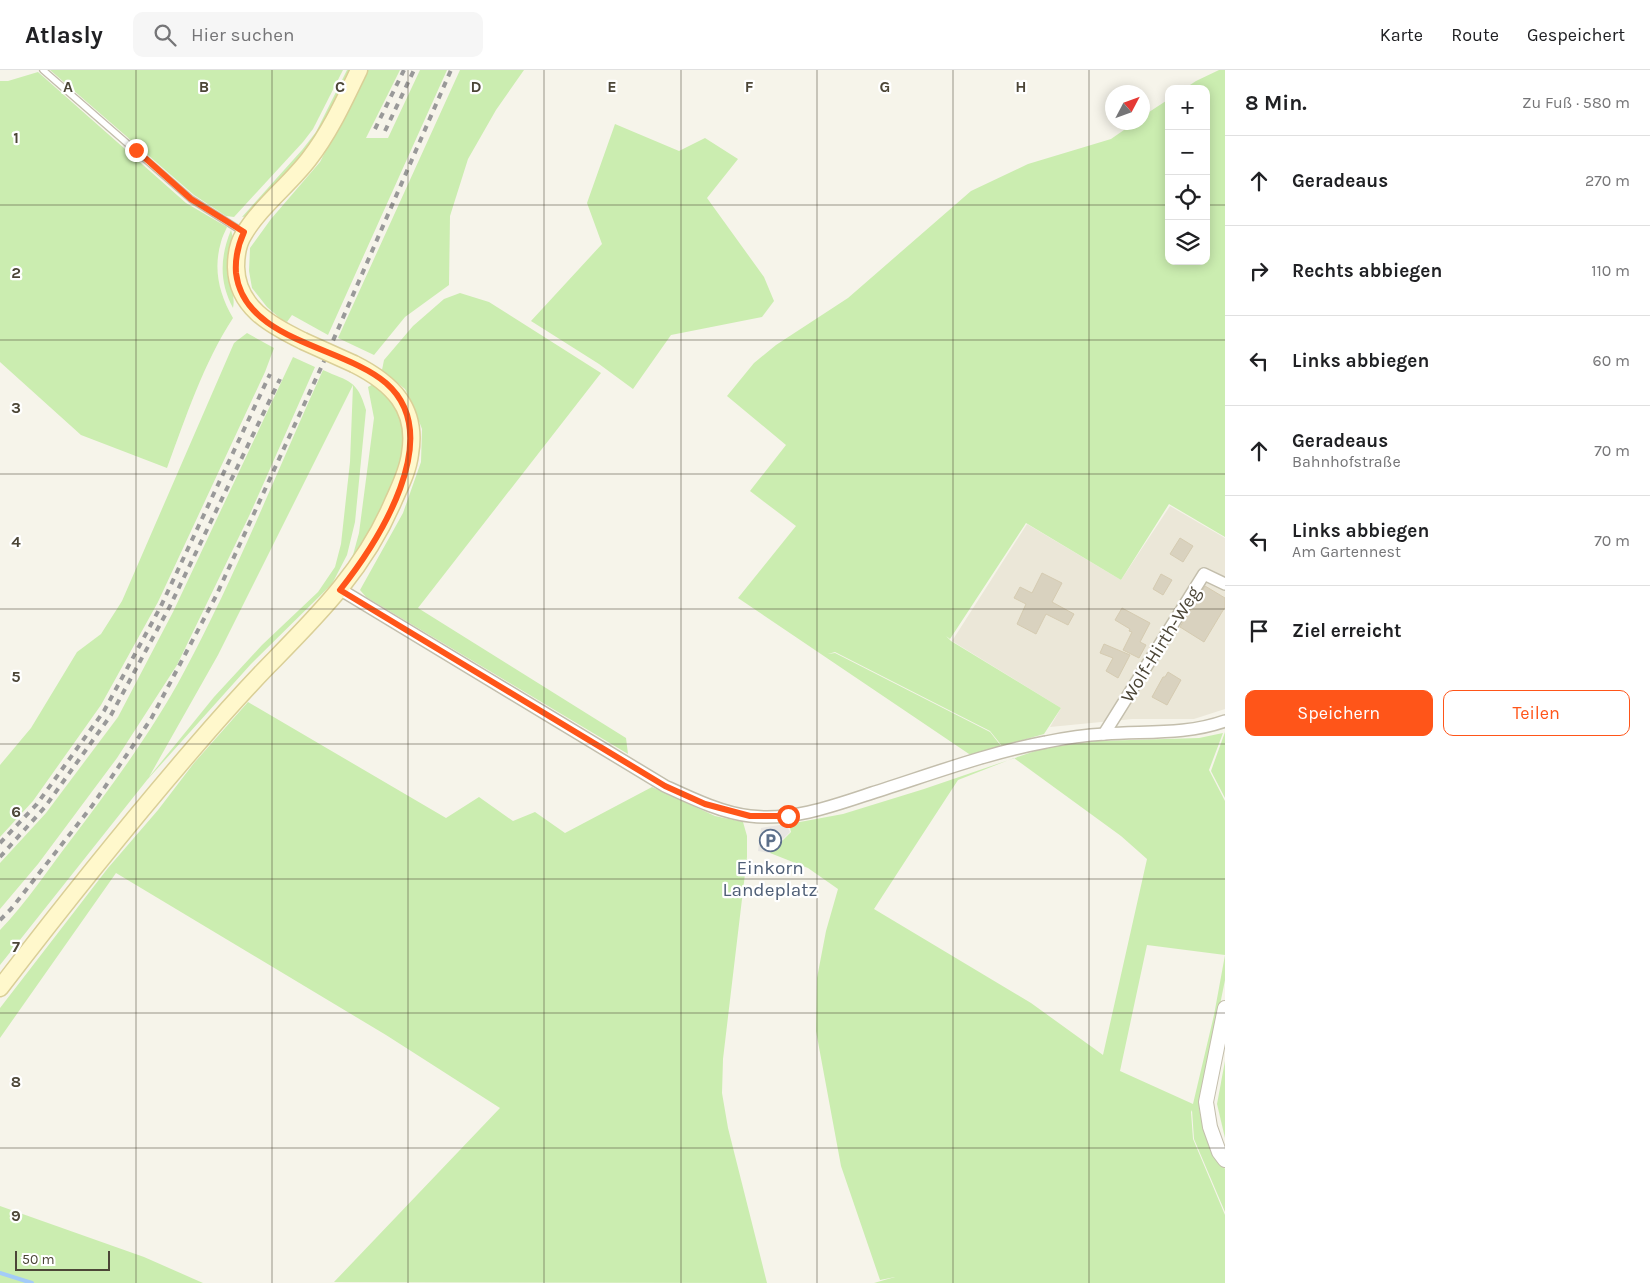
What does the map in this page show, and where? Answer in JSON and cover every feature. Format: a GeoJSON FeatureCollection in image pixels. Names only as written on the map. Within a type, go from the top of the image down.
{"type":"FeatureCollection","features":[{"type":"Feature","properties":{"kind":"main road"},"geometry":{"type":"LineString","coordinates":[[0,988],[170,776],[242,694],[320,614],[340,590],[367,553],[389,513],[406,472],[412,441],[407,412],[395,392],[378,377],[303,341],[259,316],[242,294],[238,282],[236,261],[244,232],[308,160],[322,141],[360,70]]}},
{"type":"Feature","properties":{"kind":"street","name":"Wolf-Hirth-Weg"},"geometry":{"type":"LineString","coordinates":[[1104,734],[1204,574],[1225,584]]}},
{"type":"Feature","properties":{"kind":"street"},"geometry":{"type":"LineString","coordinates":[[340,590],[665,786],[705,804],[750,816],[788,816],[830,807],[1016,748],[1047,741],[1104,734],[1173,732],[1208,727],[1225,722]]}},
{"type":"Feature","properties":{"kind":"street"},"geometry":{"type":"LineString","coordinates":[[1225,1008],[1206,1102],[1210,1127],[1219,1152],[1225,1160]]}},
{"type":"Feature","properties":{"kind":"lane"},"geometry":{"type":"LineString","coordinates":[[43,70],[191,199],[244,232]]}},
{"type":"Feature","properties":{"kind":"shaded area"},"geometry":{"type":"Polygon","coordinates":[[[1170,506],[1225,538],[1225,709],[1194,719],[1132,719],[1050,727],[1061,708],[952,641],[1027,524],[1121,580],[1170,506]]]}},
{"type":"Feature","properties":{"kind":"shaded area","name":"Einkorn Landeplatz"},"geometry":{"type":"Polygon","coordinates":[[[786,824],[790,832],[769,853],[758,851],[761,828],[786,824]]]}},
{"type":"Feature","properties":{"kind":"green space"},"geometry":{"type":"Polygon","coordinates":[[[50,70],[343,70],[313,129],[234,217],[226,216],[194,195],[50,70]]]}},
{"type":"Feature","properties":{"kind":"green space"},"geometry":{"type":"Polygon","coordinates":[[[347,70],[352,70],[330,114],[305,152],[249,216],[242,217],[316,132],[347,70]]]}},
{"type":"Feature","properties":{"kind":"green space"},"geometry":{"type":"Polygon","coordinates":[[[367,70],[400,70],[366,138],[388,138],[420,70],[447,70],[328,335],[292,315],[287,322],[282,320],[267,307],[252,288],[249,271],[250,248],[271,219],[320,162],[367,70]]]}},
{"type":"Feature","properties":{"kind":"green space"},"geometry":{"type":"Polygon","coordinates":[[[460,70],[524,70],[496,110],[468,159],[450,216],[449,285],[405,317],[374,355],[338,338],[460,70]]]}},
{"type":"Feature","properties":{"kind":"green space"},"geometry":{"type":"Polygon","coordinates":[[[1219,70],[1225,70],[1225,537],[1169,504],[1121,580],[1026,523],[950,639],[946,636],[951,641],[1061,708],[1044,734],[1002,746],[990,731],[835,652],[828,654],[835,653],[990,732],[1001,746],[972,756],[738,598],[796,526],[750,491],[786,445],[727,396],[754,363],[776,345],[848,298],[971,191],[1028,164],[1111,139],[1124,130],[1150,130],[1150,111],[1165,102],[1165,265],[1210,265],[1210,85],[1190,85],[1219,70]]]}},
{"type":"Feature","properties":{"kind":"green space"},"geometry":{"type":"Polygon","coordinates":[[[38,72],[186,203],[227,227],[219,252],[218,272],[221,291],[233,318],[204,372],[167,468],[81,435],[0,362],[0,81],[8,81],[38,72]]]}},
{"type":"Feature","properties":{"kind":"green space"},"geometry":{"type":"Polygon","coordinates":[[[615,124],[679,151],[705,138],[738,159],[707,198],[764,277],[774,301],[762,317],[671,335],[633,389],[599,364],[531,321],[602,244],[587,203],[615,124]]]}},
{"type":"Feature","properties":{"kind":"green space"},"geometry":{"type":"Polygon","coordinates":[[[231,230],[232,239],[228,269],[234,303],[233,308],[223,279],[223,260],[231,230]]]}},
{"type":"Feature","properties":{"kind":"green space"},"geometry":{"type":"Polygon","coordinates":[[[460,293],[489,302],[601,373],[418,608],[626,738],[628,754],[366,597],[360,590],[403,513],[421,462],[422,429],[405,389],[382,370],[384,360],[413,326],[444,299],[460,293]]]}},
{"type":"Feature","properties":{"kind":"green space"},"geometry":{"type":"Polygon","coordinates":[[[247,333],[274,348],[265,372],[158,602],[101,705],[33,801],[0,837],[0,765],[31,728],[77,652],[101,634],[122,601],[234,343],[247,333]]]}},
{"type":"Feature","properties":{"kind":"green space"},"geometry":{"type":"Polygon","coordinates":[[[293,357],[315,367],[250,514],[177,665],[117,758],[38,864],[0,909],[0,863],[46,813],[118,717],[173,612],[293,357]]]}},
{"type":"Feature","properties":{"kind":"green space"},"geometry":{"type":"Polygon","coordinates":[[[323,370],[351,383],[355,387],[359,392],[366,410],[355,522],[347,555],[332,584],[251,664],[147,780],[0,965],[0,930],[28,898],[116,780],[145,738],[184,672],[239,560],[323,370]],[[353,385],[218,655],[149,777],[214,697],[262,645],[318,592],[335,567],[341,544],[350,462],[353,385]]]}},
{"type":"Feature","properties":{"kind":"green space"},"geometry":{"type":"Polygon","coordinates":[[[375,383],[389,398],[403,424],[404,451],[393,491],[373,530],[339,582],[353,555],[359,533],[374,418],[368,387],[375,383]]]}},
{"type":"Feature","properties":{"kind":"green space"},"geometry":{"type":"Polygon","coordinates":[[[248,702],[446,818],[479,797],[513,821],[535,812],[565,833],[652,787],[715,816],[743,822],[747,836],[747,857],[723,1059],[722,1093],[728,1128],[767,1283],[334,1282],[500,1108],[386,1035],[116,873],[0,1038],[0,1008],[108,868],[158,810],[194,763],[248,702]]]}},
{"type":"Feature","properties":{"kind":"green space"},"geometry":{"type":"Polygon","coordinates":[[[1225,732],[1225,798],[1211,771],[1225,732]]]}},
{"type":"Feature","properties":{"kind":"green space"},"geometry":{"type":"Polygon","coordinates":[[[1223,733],[1209,770],[1225,801],[1225,955],[1225,980],[1199,1108],[1204,1130],[1215,1154],[1225,1169],[1225,1212],[1194,1139],[1192,1110],[1191,1112],[1193,1139],[1225,1215],[1225,1283],[874,1283],[895,1277],[880,1280],[841,1166],[816,1031],[817,978],[826,931],[838,889],[808,868],[770,853],[791,832],[789,824],[843,814],[1009,760],[958,780],[874,909],[1031,1003],[1103,1055],[1147,859],[1121,836],[1014,758],[1044,748],[1096,741],[1199,738],[1223,733]],[[1147,945],[1120,1071],[1193,1104],[1214,1015],[1225,955],[1147,945]]]}},
{"type":"Feature","properties":{"kind":"green space"},"geometry":{"type":"Polygon","coordinates":[[[1225,1061],[1225,1138],[1217,1104],[1225,1061]]]}},
{"type":"Feature","properties":{"kind":"green space"},"geometry":{"type":"Polygon","coordinates":[[[0,1206],[144,1257],[203,1283],[0,1283],[0,1206]]]}},
{"type":"Feature","properties":{"kind":"building"},"geometry":{"type":"Polygon","coordinates":[[[1180,538],[1193,546],[1183,562],[1170,554],[1180,538]]]}},
{"type":"Feature","properties":{"kind":"building"},"geometry":{"type":"Polygon","coordinates":[[[1042,573],[1062,583],[1052,602],[1074,614],[1068,625],[1046,614],[1036,634],[1017,624],[1026,604],[1014,598],[1020,587],[1032,593],[1042,573]]]}},
{"type":"Feature","properties":{"kind":"building"},"geometry":{"type":"Polygon","coordinates":[[[1161,574],[1172,580],[1163,595],[1153,589],[1161,574]]]}},
{"type":"Feature","properties":{"kind":"building"},"geometry":{"type":"Polygon","coordinates":[[[1205,586],[1225,598],[1225,607],[1204,642],[1180,627],[1205,586]]]}},
{"type":"Feature","properties":{"kind":"building"},"geometry":{"type":"Polygon","coordinates":[[[1122,608],[1150,623],[1140,642],[1146,645],[1139,658],[1123,650],[1132,632],[1115,620],[1122,608]]]}},
{"type":"Feature","properties":{"kind":"building"},"geometry":{"type":"Polygon","coordinates":[[[1104,644],[1130,655],[1118,678],[1106,671],[1113,658],[1100,653],[1104,644]]]}},
{"type":"Feature","properties":{"kind":"building"},"geometry":{"type":"Polygon","coordinates":[[[1168,672],[1181,680],[1167,705],[1152,697],[1163,677],[1168,672]]]}},
{"type":"Feature","properties":{"kind":"waterway"},"geometry":{"type":"LineString","coordinates":[[0,1273],[32,1283]]}},
{"type":"Feature","properties":{"kind":"railway"},"geometry":{"type":"LineString","coordinates":[[375,129],[404,70]]}},
{"type":"Feature","properties":{"kind":"railway"},"geometry":{"type":"LineString","coordinates":[[385,131],[414,70]]}},
{"type":"Feature","properties":{"kind":"railway"},"geometry":{"type":"LineString","coordinates":[[0,920],[11,909],[92,806],[151,719],[216,596],[325,359],[451,70]]}},
{"type":"Feature","properties":{"kind":"railway"},"geometry":{"type":"LineString","coordinates":[[0,843],[37,804],[104,711],[161,606],[270,374]]}},
{"type":"Feature","properties":{"kind":"railway"},"geometry":{"type":"LineString","coordinates":[[0,857],[45,807],[111,715],[170,606],[280,379]]}},
{"type":"Feature","properties":{"kind":"place","name":"Einkorn Landeplatz"},"geometry":{"type":"Point","coordinates":[770,841]}},
{"type":"Feature","properties":{"kind":"route"},"geometry":{"type":"LineString","coordinates":[[136,150],[191,199],[244,232],[236,261],[238,282],[242,294],[259,316],[303,341],[369,371],[395,392],[407,412],[412,441],[406,472],[376,538],[360,564],[340,590],[665,786],[705,804],[750,816],[788,816]]}}]}
